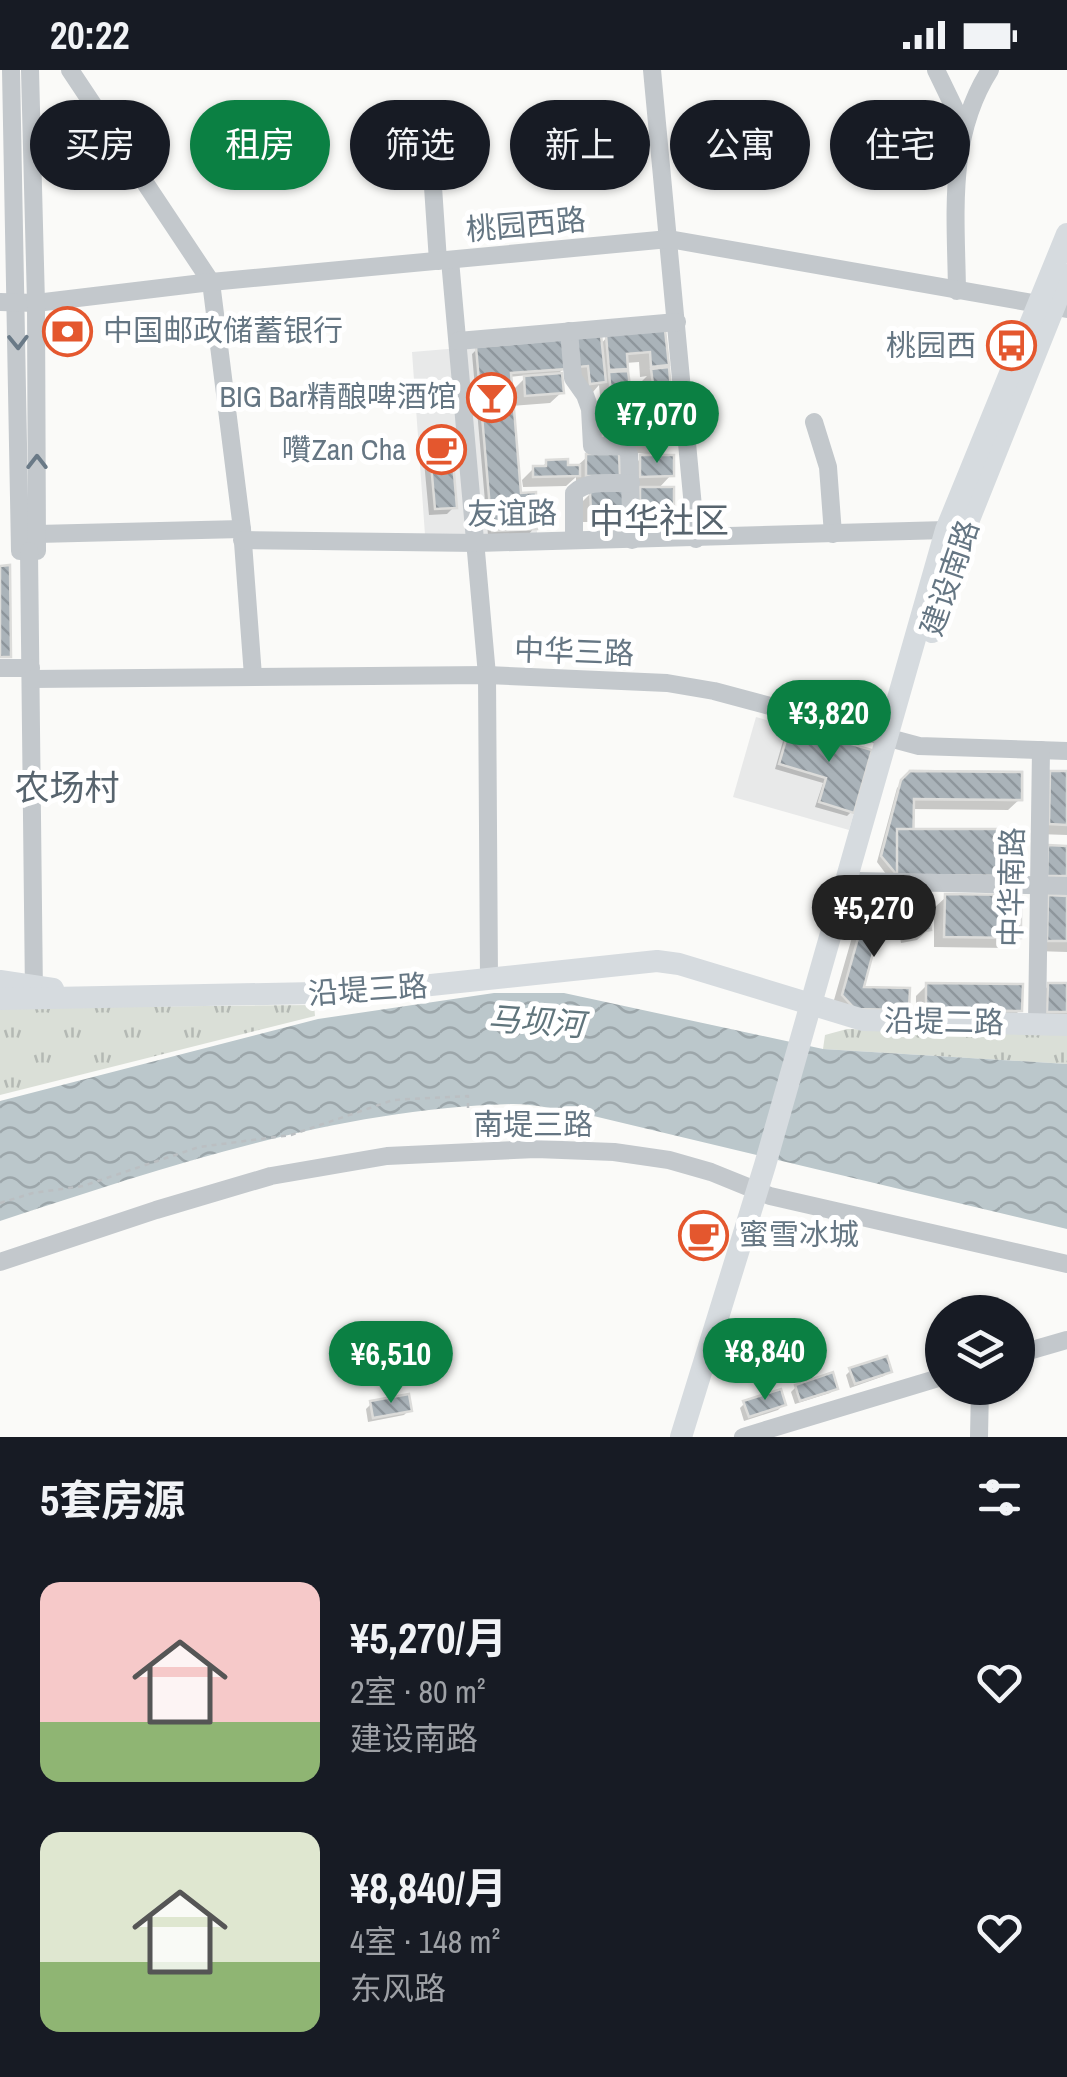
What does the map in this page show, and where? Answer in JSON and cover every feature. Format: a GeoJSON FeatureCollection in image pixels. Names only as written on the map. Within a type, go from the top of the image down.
{"type":"FeatureCollection","features":[{"type":"Feature","properties":{"kind":"main road"},"geometry":{"type":"LineString","coordinates":[[1053,306],[1067,234]]}},
{"type":"Feature","properties":{"kind":"main road"},"geometry":{"type":"LineString","coordinates":[[1053,306],[1067,275]]}},
{"type":"Feature","properties":{"kind":"main road","name":"建设南路"},"geometry":{"type":"LineString","coordinates":[[813,1017],[954,533],[1053,306]]}},
{"type":"Feature","properties":{"kind":"main road","name":"建设南路"},"geometry":{"type":"LineString","coordinates":[[813,1017],[859,882],[892,738]]}},
{"type":"Feature","properties":{"kind":"main road","name":"沿堤三路"},"geometry":{"type":"LineString","coordinates":[[0,980],[34,992],[86,998],[346,993],[670,962],[813,1017]]}},
{"type":"Feature","properties":{"kind":"main road","name":"沿堤三路"},"geometry":{"type":"LineString","coordinates":[[0,999],[34,992]]}},
{"type":"Feature","properties":{"kind":"main road"},"geometry":{"type":"LineString","coordinates":[[697,1437],[813,1017]]}},
{"type":"Feature","properties":{"kind":"main road","name":"沿堤二路"},"geometry":{"type":"LineString","coordinates":[[813,1017],[1067,1025]]}},
{"type":"Feature","properties":{"kind":"main road"},"geometry":{"type":"LineString","coordinates":[[681,1437],[763,1194]]}},
{"type":"Feature","properties":{"kind":"street"},"geometry":{"type":"LineString","coordinates":[[11,70],[29,545],[34,992]]}},
{"type":"Feature","properties":{"kind":"street"},"geometry":{"type":"LineString","coordinates":[[18,303],[30,70]]}},
{"type":"Feature","properties":{"kind":"street"},"geometry":{"type":"LineString","coordinates":[[70,70],[211,282],[242,535],[253,676]]}},
{"type":"Feature","properties":{"kind":"street"},"geometry":{"type":"LineString","coordinates":[[652,70],[696,539]]}},
{"type":"Feature","properties":{"kind":"street"},"geometry":{"type":"LineString","coordinates":[[936,70],[950,100]]}},
{"type":"Feature","properties":{"kind":"street"},"geometry":{"type":"LineString","coordinates":[[970,111],[990,70]]}},
{"type":"Feature","properties":{"kind":"street"},"geometry":{"type":"LineString","coordinates":[[434,190],[458,341],[488,675],[489,980]]}},
{"type":"Feature","properties":{"kind":"street"},"geometry":{"type":"LineString","coordinates":[[957,291],[958,190]]}},
{"type":"Feature","properties":{"kind":"street","name":"桃园西路"},"geometry":{"type":"LineString","coordinates":[[18,303],[669,239],[1053,306]]}},
{"type":"Feature","properties":{"kind":"street"},"geometry":{"type":"LineString","coordinates":[[458,341],[677,322]]}},
{"type":"Feature","properties":{"kind":"street"},"geometry":{"type":"LineString","coordinates":[[569,332],[573,378],[588,402],[592,446],[625,446],[629,454],[632,540]]}},
{"type":"Feature","properties":{"kind":"street"},"geometry":{"type":"LineString","coordinates":[[814,422],[828,467],[832,534]]}},
{"type":"Feature","properties":{"kind":"street"},"geometry":{"type":"LineString","coordinates":[[574,540],[574,493],[588,484],[631,484]]}},
{"type":"Feature","properties":{"kind":"street","name":"友谊路"},"geometry":{"type":"LineString","coordinates":[[0,551],[29,545],[242,535],[478,542],[954,533]]}},
{"type":"Feature","properties":{"kind":"street","name":"中华三路"},"geometry":{"type":"LineString","coordinates":[[0,668],[30,674],[488,675],[691,686],[919,746],[1067,750]]}},
{"type":"Feature","properties":{"kind":"street","name":"中华南路"},"geometry":{"type":"LineString","coordinates":[[1038,1024],[1041,750]]}},
{"type":"Feature","properties":{"kind":"street"},"geometry":{"type":"LineString","coordinates":[[859,882],[1067,886]]}},
{"type":"Feature","properties":{"kind":"street","name":"南堤三路"},"geometry":{"type":"LineString","coordinates":[[0,1262],[272,1176],[388,1156],[536,1149],[614,1152],[690,1165],[763,1194],[1067,1264]]}},
{"type":"Feature","properties":{"kind":"street"},"geometry":{"type":"LineString","coordinates":[[1035,1349],[1067,1340]]}},
{"type":"Feature","properties":{"kind":"street"},"geometry":{"type":"LineString","coordinates":[[743,1437],[925,1382]]}},
{"type":"Feature","properties":{"kind":"street"},"geometry":{"type":"LineString","coordinates":[[979,1437],[980,1405]]}},
{"type":"Feature","properties":{"kind":"path"},"geometry":{"type":"LineString","coordinates":[[0,1203],[83,1186],[200,1147],[291,1136],[393,1100],[468,1096],[468,1109]]}},
{"type":"Feature","properties":{"kind":"shaded area"},"geometry":{"type":"Polygon","coordinates":[[[565,339],[567,369],[511,374],[521,492],[536,492],[537,534],[425,535],[412,352],[565,339]]]}},
{"type":"Feature","properties":{"kind":"shaded area"},"geometry":{"type":"Polygon","coordinates":[[[756,717],[872,750],[849,830],[733,797],[756,717]]]}},
{"type":"Feature","properties":{"kind":"green space"},"geometry":{"type":"Polygon","coordinates":[[[314,1005],[315,1016],[0,1095],[0,1008],[314,1005]]]}},
{"type":"Feature","properties":{"kind":"green space"},"geometry":{"type":"Polygon","coordinates":[[[847,1029],[1067,1034],[1067,1064],[823,1049],[825,1035],[847,1029]]]}},
{"type":"Feature","properties":{"kind":"water","name":"马坝河"},"geometry":{"type":"Polygon","coordinates":[[[494,993],[564,993],[823,1049],[1067,1064],[1067,1229],[581,1113],[513,1104],[447,1108],[317,1129],[189,1161],[0,1221],[0,1101],[318,1019],[494,993]]]}},
{"type":"Feature","properties":{"kind":"building"},"geometry":{"type":"Polygon","coordinates":[[[665,330],[669,365],[651,367],[650,352],[627,354],[628,369],[609,370],[606,335],[665,330]]]}},
{"type":"Feature","properties":{"kind":"building"},"geometry":{"type":"Polygon","coordinates":[[[601,335],[606,382],[590,384],[588,366],[577,367],[575,338],[601,335]]]}},
{"type":"Feature","properties":{"kind":"building"},"geometry":{"type":"Polygon","coordinates":[[[565,339],[567,369],[511,373],[521,493],[536,492],[537,529],[492,531],[476,347],[565,339]]]}},
{"type":"Feature","properties":{"kind":"building"},"geometry":{"type":"Polygon","coordinates":[[[669,367],[672,402],[612,408],[609,372],[628,371],[630,386],[653,384],[651,369],[669,367]]]}},
{"type":"Feature","properties":{"kind":"building"},"geometry":{"type":"Polygon","coordinates":[[[562,373],[564,393],[525,396],[524,376],[562,373]]]}},
{"type":"Feature","properties":{"kind":"building"},"geometry":{"type":"Polygon","coordinates":[[[603,419],[638,419],[638,437],[603,437],[603,419]]]}},
{"type":"Feature","properties":{"kind":"building"},"geometry":{"type":"Polygon","coordinates":[[[638,419],[671,419],[672,443],[638,443],[638,419]]]}},
{"type":"Feature","properties":{"kind":"building"},"geometry":{"type":"Polygon","coordinates":[[[451,439],[457,508],[435,509],[429,441],[451,439]]]}},
{"type":"Feature","properties":{"kind":"building"},"geometry":{"type":"Polygon","coordinates":[[[586,454],[619,454],[620,476],[586,476],[586,454]]]}},
{"type":"Feature","properties":{"kind":"building"},"geometry":{"type":"Polygon","coordinates":[[[640,455],[674,455],[674,476],[640,477],[640,455]]]}},
{"type":"Feature","properties":{"kind":"building"},"geometry":{"type":"Polygon","coordinates":[[[568,459],[568,465],[580,465],[580,476],[533,477],[533,466],[546,466],[546,460],[568,459]]]}},
{"type":"Feature","properties":{"kind":"building"},"geometry":{"type":"Polygon","coordinates":[[[640,487],[674,487],[674,509],[640,509],[640,487]]]}},
{"type":"Feature","properties":{"kind":"building"},"geometry":{"type":"Polygon","coordinates":[[[590,490],[624,490],[624,512],[591,512],[590,490]]]}},
{"type":"Feature","properties":{"kind":"building"},"geometry":{"type":"Polygon","coordinates":[[[10,565],[11,657],[0,657],[0,566],[10,565]]]}},
{"type":"Feature","properties":{"kind":"building"},"geometry":{"type":"Polygon","coordinates":[[[790,726],[872,750],[854,813],[819,802],[826,778],[779,764],[790,726]]]}},
{"type":"Feature","properties":{"kind":"building"},"geometry":{"type":"Polygon","coordinates":[[[910,771],[1022,772],[1022,800],[910,799],[910,771]]]}},
{"type":"Feature","properties":{"kind":"building"},"geometry":{"type":"Polygon","coordinates":[[[910,771],[1022,772],[1022,800],[914,799],[913,860],[1001,860],[1001,829],[1021,829],[1021,876],[897,875],[881,856],[901,780],[910,771]]]}},
{"type":"Feature","properties":{"kind":"building"},"geometry":{"type":"Polygon","coordinates":[[[1050,771],[1067,771],[1067,825],[1049,824],[1050,771]]]}},
{"type":"Feature","properties":{"kind":"building"},"geometry":{"type":"Polygon","coordinates":[[[897,829],[1021,829],[1021,876],[897,875],[897,829]]]}},
{"type":"Feature","properties":{"kind":"building"},"geometry":{"type":"Polygon","coordinates":[[[1048,845],[1067,846],[1067,876],[1047,876],[1048,845]]]}},
{"type":"Feature","properties":{"kind":"building"},"geometry":{"type":"Polygon","coordinates":[[[871,892],[897,894],[900,920],[882,919],[864,987],[910,988],[909,1010],[855,1009],[842,995],[871,892]]]}},
{"type":"Feature","properties":{"kind":"building"},"geometry":{"type":"Polygon","coordinates":[[[925,892],[931,930],[912,933],[906,896],[925,892]]]}},
{"type":"Feature","properties":{"kind":"building"},"geometry":{"type":"Polygon","coordinates":[[[945,894],[1021,895],[1021,938],[944,937],[945,894]]]}},
{"type":"Feature","properties":{"kind":"building"},"geometry":{"type":"Polygon","coordinates":[[[1048,895],[1067,896],[1067,941],[1047,941],[1048,895]]]}},
{"type":"Feature","properties":{"kind":"building"},"geometry":{"type":"Polygon","coordinates":[[[926,983],[1023,984],[1022,1011],[926,1010],[926,983]]]}},
{"type":"Feature","properties":{"kind":"building"},"geometry":{"type":"Polygon","coordinates":[[[1048,983],[1067,983],[1067,1012],[1047,1012],[1048,983]]]}},
{"type":"Feature","properties":{"kind":"building"},"geometry":{"type":"Polygon","coordinates":[[[887,1356],[892,1372],[855,1384],[849,1368],[887,1356]]]}},
{"type":"Feature","properties":{"kind":"building"},"geometry":{"type":"Polygon","coordinates":[[[833,1372],[838,1389],[800,1401],[795,1385],[833,1372]]]}},
{"type":"Feature","properties":{"kind":"building"},"geometry":{"type":"Polygon","coordinates":[[[781,1389],[786,1405],[749,1417],[743,1401],[781,1389]]]}},
{"type":"Feature","properties":{"kind":"building"},"geometry":{"type":"Polygon","coordinates":[[[409,1394],[412,1411],[373,1418],[370,1401],[409,1394]]]}},
{"type":"Feature","properties":{"kind":"place","name":"中国邮政储蓄银行"},"geometry":{"type":"Point","coordinates":[68,331]}},
{"type":"Feature","properties":{"kind":"place","name":"桃园西"},"geometry":{"type":"Point","coordinates":[1011,346]}},
{"type":"Feature","properties":{"kind":"place","name":"BIG Bar精酿啤酒馆"},"geometry":{"type":"Point","coordinates":[492,397]}},
{"type":"Feature","properties":{"kind":"place","name":"囋Zan Cha"},"geometry":{"type":"Point","coordinates":[441,450]}},
{"type":"Feature","properties":{"kind":"place","name":"蜜雪冰城"},"geometry":{"type":"Point","coordinates":[704,1235]}},
{"type":"Feature","properties":{"kind":"district","name":"中华社区"},"geometry":{"type":"Point","coordinates":[659,521]}},
{"type":"Feature","properties":{"kind":"district","name":"农场村"},"geometry":{"type":"Point","coordinates":[67,788]}}]}
